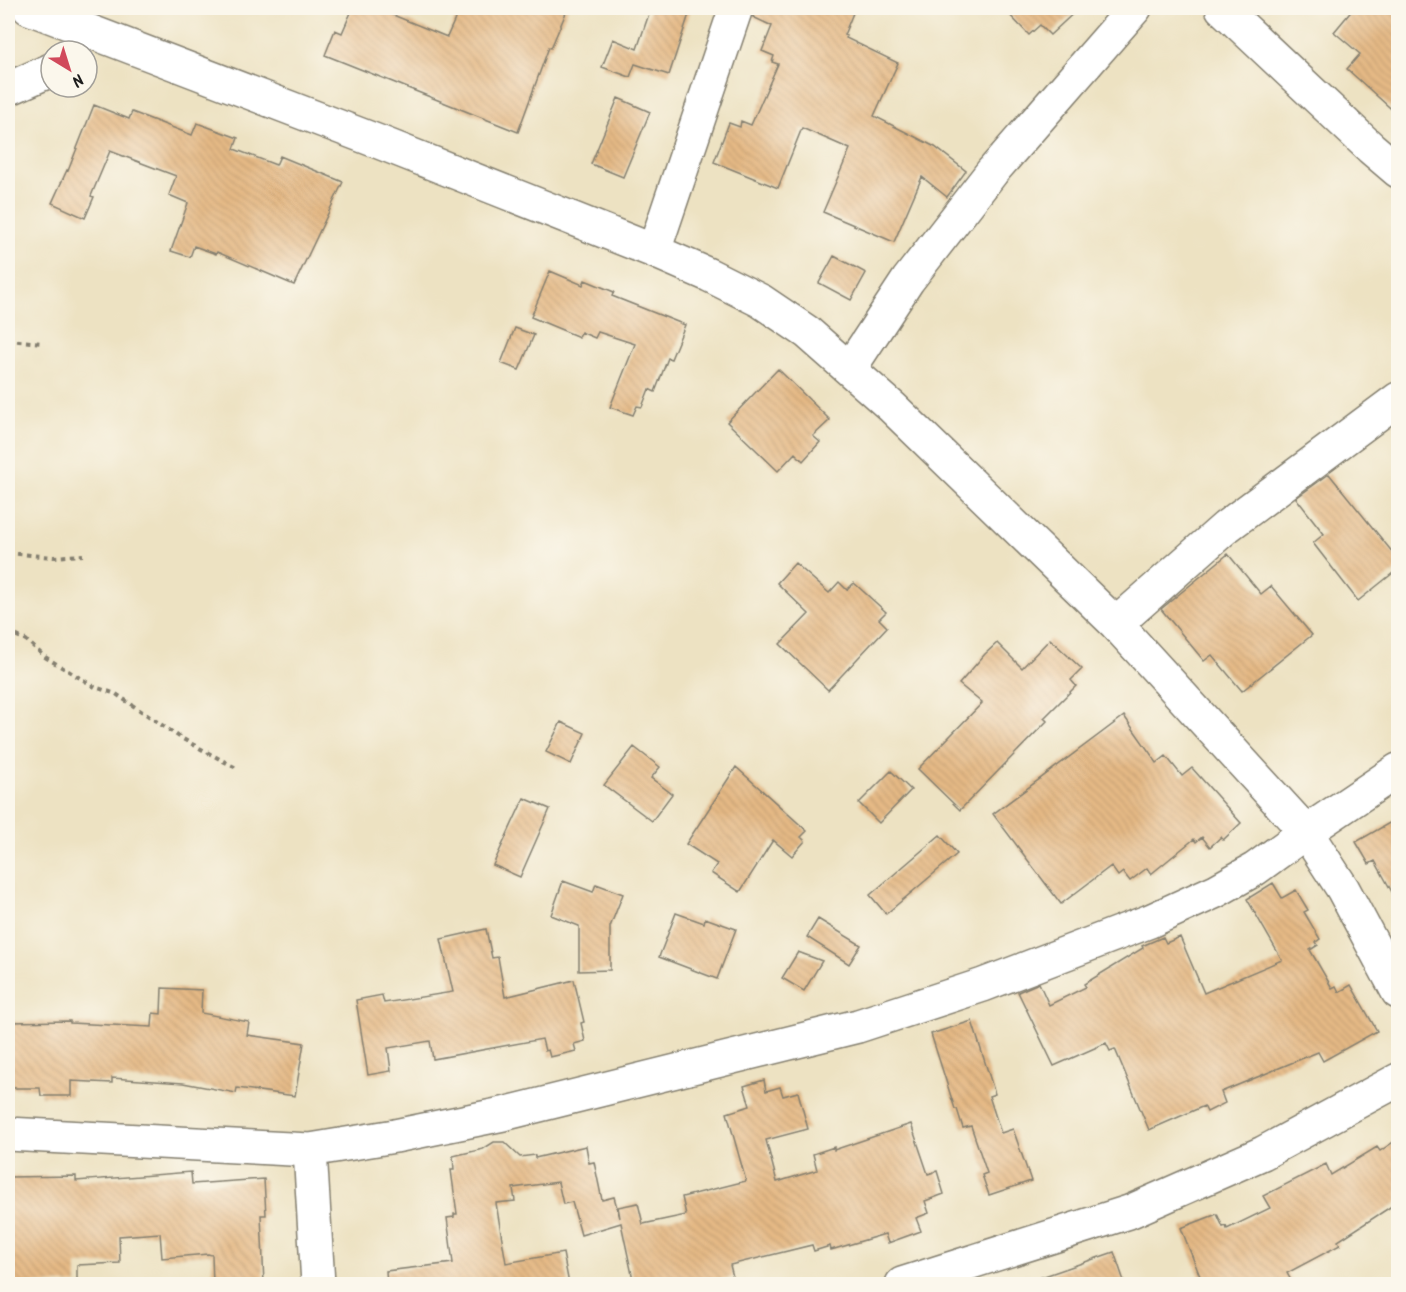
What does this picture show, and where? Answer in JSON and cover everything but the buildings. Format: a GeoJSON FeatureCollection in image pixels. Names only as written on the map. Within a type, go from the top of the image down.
{"type":"FeatureCollection","features":[{"type":"Feature","properties":{"kind":"street"},"geometry":{"type":"LineString","coordinates":[[29,8],[86,39]]}},
{"type":"Feature","properties":{"kind":"street"},"geometry":{"type":"LineString","coordinates":[[654,251],[736,8]]}},
{"type":"Feature","properties":{"kind":"street"},"geometry":{"type":"LineString","coordinates":[[850,368],[908,280],[992,172],[1135,8]]}},
{"type":"Feature","properties":{"kind":"street"},"geometry":{"type":"LineString","coordinates":[[1222,8],[1398,171]]}},
{"type":"Feature","properties":{"kind":"street"},"geometry":{"type":"LineString","coordinates":[[99,45],[368,138],[654,251],[709,274],[760,301],[807,332],[850,368],[1116,624],[1306,832],[1343,889],[1398,992]]}},
{"type":"Feature","properties":{"kind":"street"},"geometry":{"type":"LineString","coordinates":[[8,89],[39,75]]}},
{"type":"Feature","properties":{"kind":"street"},"geometry":{"type":"LineString","coordinates":[[1116,624],[1226,527],[1398,399]]}},
{"type":"Feature","properties":{"kind":"street"},"geometry":{"type":"LineString","coordinates":[[8,1134],[310,1150],[395,1136],[503,1114],[858,1026],[983,985],[1150,921],[1216,891],[1255,869],[1398,770]]}},
{"type":"Feature","properties":{"kind":"street"},"geometry":{"type":"LineString","coordinates":[[902,1284],[1129,1212],[1263,1153],[1398,1080]]}},
{"type":"Feature","properties":{"kind":"street"},"geometry":{"type":"LineString","coordinates":[[310,1150],[318,1284]]}},
{"type":"Feature","properties":{"kind":"path"},"geometry":{"type":"LineString","coordinates":[[8,340],[44,343]]}},
{"type":"Feature","properties":{"kind":"path"},"geometry":{"type":"LineString","coordinates":[[8,553],[53,557],[83,555]]}},
{"type":"Feature","properties":{"kind":"path"},"geometry":{"type":"LineString","coordinates":[[8,632],[26,640],[45,657],[95,687],[116,694],[181,738],[238,769]]}}]}
